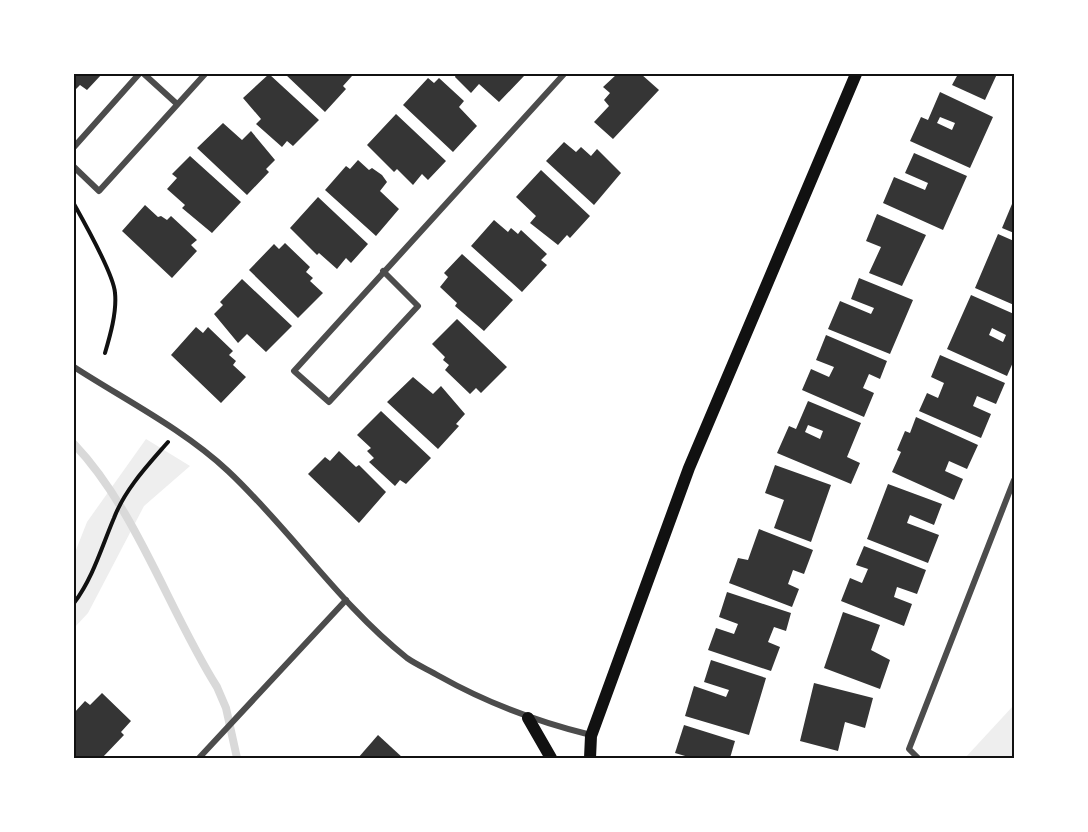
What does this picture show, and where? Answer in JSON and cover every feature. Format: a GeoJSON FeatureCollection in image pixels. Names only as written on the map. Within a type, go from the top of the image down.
{"type":"FeatureCollection","features":[{"type":"Feature","properties":{"kind":"main road"},"geometry":{"type":"LineString","coordinates":[[590,759],[591,736],[689,468],[856,74]]}},
{"type":"Feature","properties":{"kind":"main road"},"geometry":{"type":"LineString","coordinates":[[528,718],[551,759]]}},
{"type":"Feature","properties":{"kind":"street"},"geometry":{"type":"LineString","coordinates":[[74,147],[139,74]]}},
{"type":"Feature","properties":{"kind":"street"},"geometry":{"type":"LineString","coordinates":[[144,74],[177,104]]}},
{"type":"Feature","properties":{"kind":"street"},"geometry":{"type":"LineString","coordinates":[[74,167],[99,191],[205,74]]}},
{"type":"Feature","properties":{"kind":"street"},"geometry":{"type":"LineString","coordinates":[[384,271],[418,306],[329,402],[294,371],[384,271],[564,74]]}},
{"type":"Feature","properties":{"kind":"street"},"geometry":{"type":"LineString","coordinates":[[74,367],[176,432],[226,469],[270,512],[346,600],[408,658],[456,686],[528,718],[591,736]]}},
{"type":"Feature","properties":{"kind":"street"},"geometry":{"type":"LineString","coordinates":[[918,759],[909,749],[1014,480]]}},
{"type":"Feature","properties":{"kind":"street"},"geometry":{"type":"LineString","coordinates":[[199,759],[346,600]]}},
{"type":"Feature","properties":{"kind":"path"},"geometry":{"type":"LineString","coordinates":[[74,204],[110,276],[115,293],[110,337],[105,353]]}},
{"type":"Feature","properties":{"kind":"path"},"geometry":{"type":"LineString","coordinates":[[74,603],[105,544],[122,502],[136,479],[176,432]]}},
{"type":"Feature","properties":{"kind":"shaded area"},"geometry":{"type":"Polygon","coordinates":[[[146,439],[190,466],[144,506],[88,613],[74,628],[74,555],[87,522],[146,439]]]}},
{"type":"Feature","properties":{"kind":"shaded area"},"geometry":{"type":"Polygon","coordinates":[[[1014,705],[1014,758],[965,758],[1014,705]]]}},
{"type":"Feature","properties":{"kind":"building"},"geometry":{"type":"Polygon","coordinates":[[[74,74],[102,74],[87,90],[80,85],[74,91],[74,74]]]}},
{"type":"Feature","properties":{"kind":"building"},"geometry":{"type":"Polygon","coordinates":[[[269,74],[319,120],[293,146],[287,141],[282,147],[256,124],[261,119],[243,98],[269,74]]]}},
{"type":"Feature","properties":{"kind":"building"},"geometry":{"type":"Polygon","coordinates":[[[285,74],[349,74],[352,76],[343,86],[346,89],[325,112],[285,74]]]}},
{"type":"Feature","properties":{"kind":"building"},"geometry":{"type":"Polygon","coordinates":[[[456,74],[521,74],[524,76],[499,102],[479,84],[471,93],[455,77],[456,74]]]}},
{"type":"Feature","properties":{"kind":"building"},"geometry":{"type":"Polygon","coordinates":[[[617,74],[641,74],[659,90],[613,139],[594,122],[609,106],[604,100],[610,93],[603,87],[617,74]]]}},
{"type":"Feature","properties":{"kind":"building"},"geometry":{"type":"Polygon","coordinates":[[[958,74],[997,74],[985,100],[952,85],[958,74]]]}},
{"type":"Feature","properties":{"kind":"building"},"geometry":{"type":"Polygon","coordinates":[[[428,78],[434,83],[439,78],[464,101],[459,107],[477,126],[453,152],[403,105],[428,78]]]}},
{"type":"Feature","properties":{"kind":"building"},"geometry":{"type":"Polygon","coordinates":[[[940,92],[993,117],[970,168],[910,141],[921,117],[928,120],[940,92]],[[940,117],[937,123],[952,130],[955,123],[940,117]]]}},
{"type":"Feature","properties":{"kind":"building"},"geometry":{"type":"Polygon","coordinates":[[[396,114],[446,161],[428,180],[422,174],[413,185],[397,169],[394,172],[367,145],[396,114]]]}},
{"type":"Feature","properties":{"kind":"building"},"geometry":{"type":"Polygon","coordinates":[[[223,123],[242,140],[251,131],[275,160],[266,169],[269,172],[247,195],[197,148],[223,123]]]}},
{"type":"Feature","properties":{"kind":"building"},"geometry":{"type":"Polygon","coordinates":[[[564,142],[576,152],[581,147],[591,156],[597,149],[621,173],[594,205],[546,161],[564,142]]]}},
{"type":"Feature","properties":{"kind":"building"},"geometry":{"type":"Polygon","coordinates":[[[914,153],[967,176],[943,230],[883,203],[894,177],[925,190],[928,183],[905,173],[914,153]]]}},
{"type":"Feature","properties":{"kind":"building"},"geometry":{"type":"Polygon","coordinates":[[[190,156],[241,202],[212,233],[182,208],[185,205],[167,189],[177,178],[172,174],[190,156]]]}},
{"type":"Feature","properties":{"kind":"building"},"geometry":{"type":"Polygon","coordinates":[[[358,160],[369,170],[372,168],[382,175],[387,182],[380,191],[399,209],[376,236],[325,190],[346,166],[350,169],[358,160]]]}},
{"type":"Feature","properties":{"kind":"building"},"geometry":{"type":"Polygon","coordinates":[[[541,170],[590,216],[570,238],[567,235],[558,245],[530,223],[536,216],[516,197],[541,170]]]}},
{"type":"Feature","properties":{"kind":"building"},"geometry":{"type":"Polygon","coordinates":[[[318,197],[368,244],[351,263],[346,258],[337,269],[319,253],[317,255],[290,228],[318,197]]]}},
{"type":"Feature","properties":{"kind":"building"},"geometry":{"type":"Polygon","coordinates":[[[1012,204],[1014,205],[1014,233],[1002,228],[1012,204]]]}},
{"type":"Feature","properties":{"kind":"building"},"geometry":{"type":"Polygon","coordinates":[[[145,205],[158,217],[161,216],[167,220],[171,216],[197,240],[191,245],[197,251],[172,278],[122,231],[145,205]]]}},
{"type":"Feature","properties":{"kind":"building"},"geometry":{"type":"Polygon","coordinates":[[[877,214],[926,235],[902,286],[869,273],[881,247],[866,241],[877,214]]]}},
{"type":"Feature","properties":{"kind":"building"},"geometry":{"type":"Polygon","coordinates":[[[494,220],[508,232],[511,228],[518,234],[521,230],[547,254],[541,260],[547,265],[522,292],[471,246],[494,220]]]}},
{"type":"Feature","properties":{"kind":"building"},"geometry":{"type":"Polygon","coordinates":[[[998,234],[1014,241],[1012,281],[1014,305],[975,288],[998,234]]]}},
{"type":"Feature","properties":{"kind":"building"},"geometry":{"type":"Polygon","coordinates":[[[285,243],[310,267],[306,272],[313,278],[310,281],[323,293],[298,318],[249,270],[274,244],[279,249],[285,243]]]}},
{"type":"Feature","properties":{"kind":"building"},"geometry":{"type":"Polygon","coordinates":[[[462,254],[513,300],[484,331],[455,306],[457,303],[440,287],[448,277],[444,273],[462,254]]]}},
{"type":"Feature","properties":{"kind":"building"},"geometry":{"type":"Polygon","coordinates":[[[859,278],[913,300],[890,354],[828,329],[840,301],[871,314],[874,308],[851,299],[859,278]]]}},
{"type":"Feature","properties":{"kind":"building"},"geometry":{"type":"Polygon","coordinates":[[[242,279],[292,326],[266,352],[247,334],[238,343],[214,314],[223,305],[220,302],[242,279]]]}},
{"type":"Feature","properties":{"kind":"building"},"geometry":{"type":"Polygon","coordinates":[[[971,295],[1014,314],[1012,346],[1014,347],[1014,360],[1007,376],[947,349],[971,295]],[[992,328],[989,335],[1003,342],[1006,335],[992,328]]]}},
{"type":"Feature","properties":{"kind":"building"},"geometry":{"type":"Polygon","coordinates":[[[457,319],[507,367],[481,393],[476,388],[470,394],[445,370],[449,365],[443,360],[445,357],[432,344],[457,319]]]}},
{"type":"Feature","properties":{"kind":"building"},"geometry":{"type":"Polygon","coordinates":[[[196,327],[203,333],[208,327],[233,351],[229,355],[236,361],[233,365],[246,377],[221,403],[171,355],[196,327]]]}},
{"type":"Feature","properties":{"kind":"building"},"geometry":{"type":"Polygon","coordinates":[[[826,335],[887,361],[880,379],[869,374],[863,388],[874,393],[864,417],[802,390],[811,369],[829,377],[834,367],[816,360],[826,335]]]}},
{"type":"Feature","properties":{"kind":"building"},"geometry":{"type":"Polygon","coordinates":[[[940,355],[1005,383],[996,404],[977,396],[973,406],[991,414],[981,438],[919,411],[927,393],[938,398],[944,383],[931,377],[940,355]]]}},
{"type":"Feature","properties":{"kind":"building"},"geometry":{"type":"Polygon","coordinates":[[[413,377],[433,394],[441,386],[465,414],[456,424],[459,426],[438,449],[387,402],[413,377]]]}},
{"type":"Feature","properties":{"kind":"building"},"geometry":{"type":"Polygon","coordinates":[[[808,401],[861,423],[847,457],[860,463],[851,484],[777,453],[789,426],[796,429],[808,401]],[[808,425],[805,432],[820,439],[823,431],[808,425]]]}},
{"type":"Feature","properties":{"kind":"building"},"geometry":{"type":"Polygon","coordinates":[[[381,411],[431,458],[406,484],[400,480],[395,486],[369,462],[374,458],[367,451],[371,448],[357,435],[381,411]]]}},
{"type":"Feature","properties":{"kind":"building"},"geometry":{"type":"Polygon","coordinates":[[[916,417],[978,445],[967,469],[949,461],[945,471],[963,479],[954,500],[892,472],[901,452],[897,450],[905,431],[910,433],[916,417]]]}},
{"type":"Feature","properties":{"kind":"building"},"geometry":{"type":"Polygon","coordinates":[[[339,451],[356,467],[359,465],[386,492],[359,523],[308,474],[325,457],[330,461],[339,451]]]}},
{"type":"Feature","properties":{"kind":"building"},"geometry":{"type":"Polygon","coordinates":[[[775,465],[831,485],[811,542],[774,528],[784,500],[765,493],[775,465]]]}},
{"type":"Feature","properties":{"kind":"building"},"geometry":{"type":"Polygon","coordinates":[[[888,484],[942,504],[934,525],[910,515],[907,523],[939,535],[928,563],[867,539],[888,484]]]}},
{"type":"Feature","properties":{"kind":"building"},"geometry":{"type":"Polygon","coordinates":[[[759,529],[813,550],[804,574],[793,570],[788,584],[799,589],[792,607],[729,583],[738,558],[748,560],[759,529]]]}},
{"type":"Feature","properties":{"kind":"building"},"geometry":{"type":"Polygon","coordinates":[[[864,546],[926,570],[917,594],[897,587],[894,597],[912,604],[904,626],[841,601],[850,578],[862,583],[868,569],[856,565],[864,546]]]}},
{"type":"Feature","properties":{"kind":"building"},"geometry":{"type":"Polygon","coordinates":[[[727,592],[791,613],[786,631],[774,627],[768,642],[780,647],[771,671],[708,650],[716,628],[734,634],[738,624],[719,617],[727,592]]]}},
{"type":"Feature","properties":{"kind":"building"},"geometry":{"type":"Polygon","coordinates":[[[843,612],[880,625],[871,650],[890,660],[880,689],[824,668],[843,612]]]}},
{"type":"Feature","properties":{"kind":"building"},"geometry":{"type":"Polygon","coordinates":[[[711,660],[766,678],[749,735],[685,716],[694,686],[726,697],[729,690],[704,682],[711,660]]]}},
{"type":"Feature","properties":{"kind":"building"},"geometry":{"type":"Polygon","coordinates":[[[814,683],[873,698],[865,728],[845,722],[838,751],[800,741],[814,683]]]}},
{"type":"Feature","properties":{"kind":"building"},"geometry":{"type":"Polygon","coordinates":[[[102,693],[131,721],[121,732],[124,735],[102,758],[74,758],[74,713],[85,701],[90,705],[102,693]]]}},
{"type":"Feature","properties":{"kind":"building"},"geometry":{"type":"Polygon","coordinates":[[[684,725],[735,741],[730,758],[692,758],[675,753],[684,725]]]}},
{"type":"Feature","properties":{"kind":"building"},"geometry":{"type":"Polygon","coordinates":[[[378,735],[403,758],[358,758],[378,735]]]}},
{"type":"Feature","properties":{"kind":"waterway"},"geometry":{"type":"LineString","coordinates":[[74,444],[96,470],[134,529],[217,687],[226,708],[237,758]]}}]}
